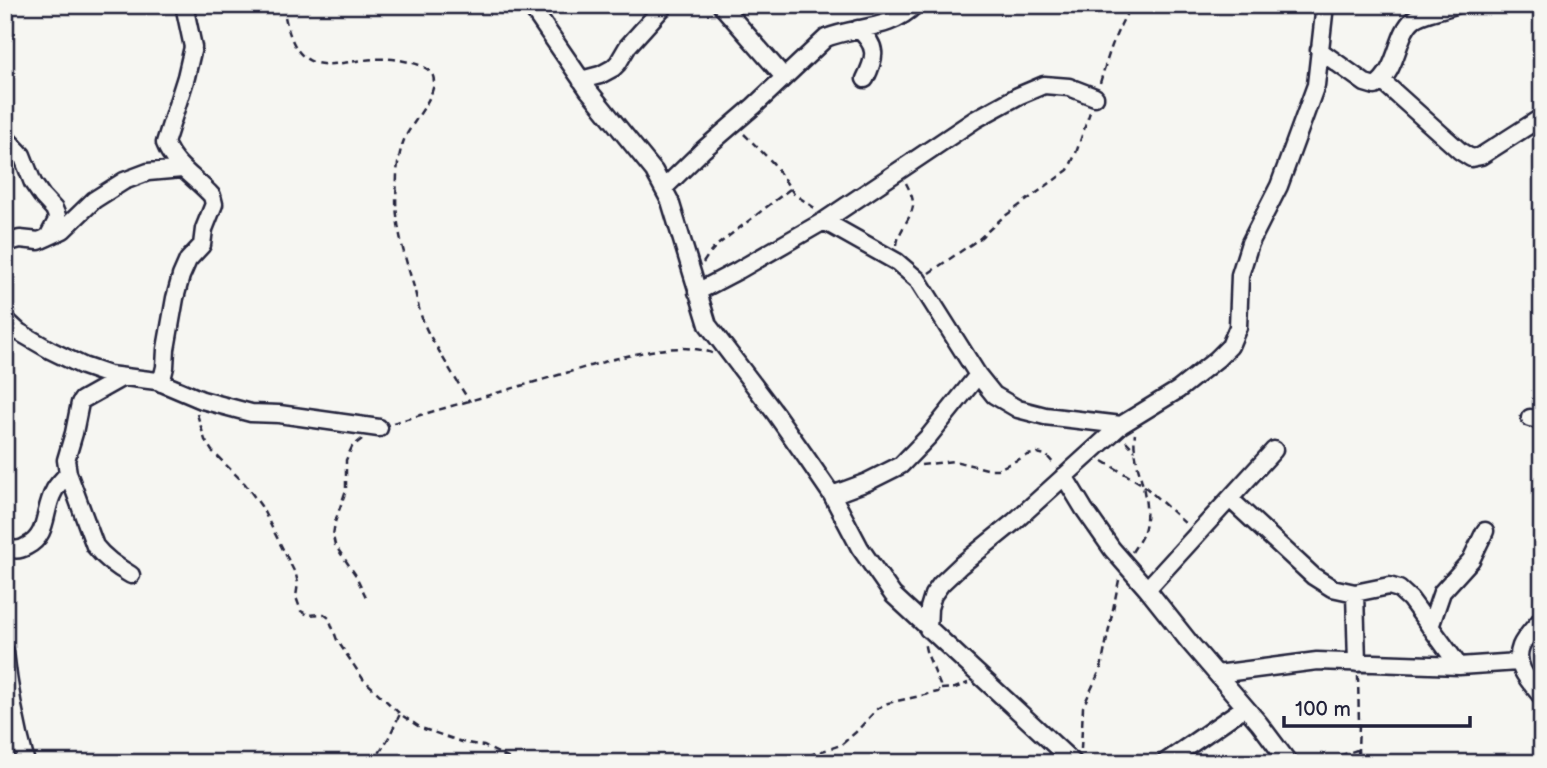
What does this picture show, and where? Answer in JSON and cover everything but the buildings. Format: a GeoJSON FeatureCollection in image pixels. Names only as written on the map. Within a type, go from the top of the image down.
{"type":"FeatureCollection","features":[{"type":"Feature","properties":{"kind":"street"},"geometry":{"type":"LineString","coordinates":[[161,383],[181,276],[188,260],[202,246],[204,229],[214,204],[212,195],[182,169],[164,143],[193,47],[184,5]]}},
{"type":"Feature","properties":{"kind":"street"},"geometry":{"type":"LineString","coordinates":[[530,5],[581,80],[648,163],[664,188],[708,325],[775,413],[832,495],[860,548],[893,595],[928,629],[1077,758]]}},
{"type":"Feature","properties":{"kind":"street"},"geometry":{"type":"LineString","coordinates":[[581,80],[613,68],[628,46],[665,5]]}},
{"type":"Feature","properties":{"kind":"street"},"geometry":{"type":"LineString","coordinates":[[720,5],[783,77]]}},
{"type":"Feature","properties":{"kind":"street"},"geometry":{"type":"LineString","coordinates":[[664,188],[826,38],[890,22],[915,5]]}},
{"type":"Feature","properties":{"kind":"street"},"geometry":{"type":"LineString","coordinates":[[928,629],[933,595],[961,565],[1014,522],[1121,425],[1178,390],[1230,346],[1238,327],[1240,275],[1250,243],[1279,186],[1316,85],[1325,5]]}},
{"type":"Feature","properties":{"kind":"street"},"geometry":{"type":"LineString","coordinates":[[1319,50],[1365,83],[1376,86],[1390,69],[1413,20],[1456,5]]}},
{"type":"Feature","properties":{"kind":"street"},"geometry":{"type":"LineString","coordinates":[[858,29],[869,39],[874,51],[865,79]]}},
{"type":"Feature","properties":{"kind":"street"},"geometry":{"type":"LineString","coordinates":[[1382,81],[1471,158],[1480,156],[1542,117]]}},
{"type":"Feature","properties":{"kind":"street"},"geometry":{"type":"LineString","coordinates":[[696,285],[739,270],[827,219],[976,119],[1018,96],[1044,85],[1069,87],[1095,97]]}},
{"type":"Feature","properties":{"kind":"street"},"geometry":{"type":"LineString","coordinates":[[5,137],[22,155],[33,183],[54,209],[56,222],[48,237]]}},
{"type":"Feature","properties":{"kind":"street"},"geometry":{"type":"LineString","coordinates":[[5,243],[20,239],[39,241],[63,230],[94,200],[124,181],[148,172],[182,169]]}},
{"type":"Feature","properties":{"kind":"street"},"geometry":{"type":"LineString","coordinates":[[827,219],[897,262],[918,281],[978,375],[994,395],[1018,409],[1045,416],[1121,425]]}},
{"type":"Feature","properties":{"kind":"street"},"geometry":{"type":"LineString","coordinates":[[5,319],[19,332],[50,350],[109,375],[161,383],[193,397],[251,414],[279,414],[379,428]]}},
{"type":"Feature","properties":{"kind":"street"},"geometry":{"type":"LineString","coordinates":[[832,495],[867,482],[901,464],[922,444],[978,375]]}},
{"type":"Feature","properties":{"kind":"street"},"geometry":{"type":"LineString","coordinates":[[123,377],[82,400],[66,460],[68,473],[95,547],[113,565],[131,575]]}},
{"type":"Feature","properties":{"kind":"street"},"geometry":{"type":"LineString","coordinates":[[1147,589],[1274,450]]}},
{"type":"Feature","properties":{"kind":"street"},"geometry":{"type":"LineString","coordinates":[[5,547],[22,549],[39,537],[52,493],[68,473]]}},
{"type":"Feature","properties":{"kind":"street"},"geometry":{"type":"LineString","coordinates":[[1064,476],[1112,549],[1289,763]]}},
{"type":"Feature","properties":{"kind":"street"},"geometry":{"type":"LineString","coordinates":[[1230,499],[1313,576],[1332,588],[1355,593],[1389,586],[1399,589],[1410,599],[1459,666]]}},
{"type":"Feature","properties":{"kind":"street"},"geometry":{"type":"LineString","coordinates":[[1430,627],[1442,592],[1471,560],[1485,531]]}},
{"type":"Feature","properties":{"kind":"street"},"geometry":{"type":"LineString","coordinates":[[1355,593],[1357,663]]}},
{"type":"Feature","properties":{"kind":"street"},"geometry":{"type":"LineString","coordinates":[[1542,618],[1521,646],[1518,662],[1527,679],[1542,697]]}},
{"type":"Feature","properties":{"kind":"street"},"geometry":{"type":"LineString","coordinates":[[5,652],[7,683],[26,763]]}},
{"type":"Feature","properties":{"kind":"street"},"geometry":{"type":"LineString","coordinates":[[1217,674],[1317,662],[1459,666],[1518,662]]}},
{"type":"Feature","properties":{"kind":"street"},"geometry":{"type":"LineString","coordinates":[[1164,763],[1245,707]]}},
{"type":"Feature","properties":{"kind":"path"},"geometry":{"type":"LineString","coordinates":[[282,5],[292,43],[307,60],[320,65],[371,59],[402,60],[417,64],[432,74],[433,91],[404,141],[398,167],[397,214],[424,325],[470,402]]}},
{"type":"Feature","properties":{"kind":"path"},"geometry":{"type":"LineString","coordinates":[[918,281],[979,239],[1000,219],[1068,170],[1111,49],[1132,5]]}},
{"type":"Feature","properties":{"kind":"path"},"geometry":{"type":"LineString","coordinates":[[734,124],[773,163],[794,194],[827,219]]}},
{"type":"Feature","properties":{"kind":"path"},"geometry":{"type":"LineString","coordinates":[[897,262],[897,239],[913,206],[899,169]]}},
{"type":"Feature","properties":{"kind":"path"},"geometry":{"type":"LineString","coordinates":[[696,285],[709,254],[716,246],[790,189]]}},
{"type":"Feature","properties":{"kind":"path"},"geometry":{"type":"LineString","coordinates":[[366,597],[355,574],[335,545],[333,536],[346,491],[346,460],[352,447],[365,436],[413,416],[470,402],[582,367],[645,352],[687,349],[706,351],[734,361]]}},
{"type":"Feature","properties":{"kind":"path"},"geometry":{"type":"LineString","coordinates":[[193,397],[205,440],[261,506],[296,575],[296,597],[301,611],[308,615],[324,614],[329,618],[337,640],[363,679],[400,714],[421,727],[462,742],[484,746],[518,763]]}},
{"type":"Feature","properties":{"kind":"path"},"geometry":{"type":"LineString","coordinates":[[1077,758],[1083,707],[1101,668],[1108,643],[1116,590],[1125,564],[1145,527],[1146,508],[1134,442],[1143,411]]}},
{"type":"Feature","properties":{"kind":"path"},"geometry":{"type":"LineString","coordinates":[[901,464],[954,461],[998,469],[1037,453],[1046,455],[1064,476]]}},
{"type":"Feature","properties":{"kind":"path"},"geometry":{"type":"LineString","coordinates":[[1087,454],[1142,484],[1197,534]]}},
{"type":"Feature","properties":{"kind":"path"},"geometry":{"type":"LineString","coordinates":[[928,629],[924,642],[940,689]]}},
{"type":"Feature","properties":{"kind":"path"},"geometry":{"type":"LineString","coordinates":[[1357,663],[1359,763]]}},
{"type":"Feature","properties":{"kind":"path"},"geometry":{"type":"LineString","coordinates":[[799,763],[813,754],[841,745],[878,708],[888,703],[933,694],[940,689],[961,687],[979,674]]}},
{"type":"Feature","properties":{"kind":"path"},"geometry":{"type":"LineString","coordinates":[[373,763],[400,714]]}},
{"type":"Feature","properties":{"kind":"path"},"geometry":{"type":"LineString","coordinates":[[1317,763],[1358,750]]}}]}
